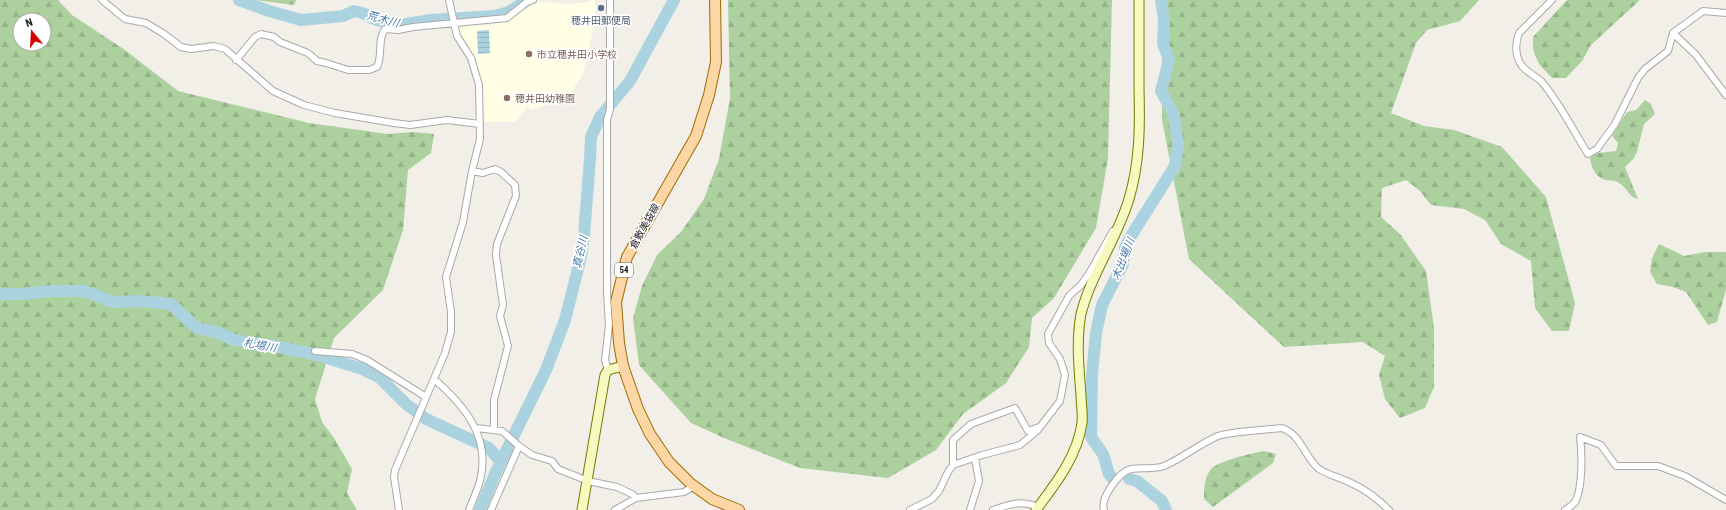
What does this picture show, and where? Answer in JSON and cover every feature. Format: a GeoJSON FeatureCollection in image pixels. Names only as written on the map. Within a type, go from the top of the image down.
{"type":"FeatureCollection","features":[{"type":"Feature","properties":{"kind":"main road","name":"倉敷美袋線"},"geometry":{"type":"LineString","coordinates":[[715,0],[716,62],[709,95],[696,136],[630,252],[616,302],[619,342],[623,366],[638,409],[650,434],[669,462],[694,486],[712,499],[739,510]]}},
{"type":"Feature","properties":{"kind":"street"},"geometry":{"type":"LineString","coordinates":[[102,0],[125,19],[146,23],[181,47],[191,49],[214,46],[225,49],[273,91],[304,105],[335,113],[394,123],[410,124],[447,120],[480,124]]}},
{"type":"Feature","properties":{"kind":"street"},"geometry":{"type":"LineString","coordinates":[[399,510],[394,477],[395,470],[445,353],[451,332],[451,312],[446,277],[463,222],[472,171],[480,139],[479,85],[471,58],[457,36],[449,0]]}},
{"type":"Feature","properties":{"kind":"street"},"geometry":{"type":"LineString","coordinates":[[236,60],[255,37],[261,34],[274,37],[280,42],[308,53],[317,61],[348,70],[369,70],[377,67],[381,60],[381,35],[385,29],[398,30],[453,20],[507,18],[527,2],[533,0]]}},
{"type":"Feature","properties":{"kind":"street"},"geometry":{"type":"LineString","coordinates":[[608,370],[605,360],[609,325],[607,293],[607,120],[610,109],[610,0]]}},
{"type":"Feature","properties":{"kind":"street"},"geometry":{"type":"LineString","coordinates":[[993,510],[1018,503],[1026,503],[1037,508],[1064,472],[1074,452],[1078,439],[1082,422],[1079,357],[1081,315],[1086,297],[1128,201],[1138,162],[1140,133],[1139,0]]}},
{"type":"Feature","properties":{"kind":"street"},"geometry":{"type":"LineString","coordinates":[[1552,0],[1519,33],[1516,40],[1516,52],[1521,65],[1541,81],[1558,105],[1588,154],[1597,150],[1615,124],[1638,78],[1645,69],[1668,51],[1673,33],[1704,11],[1726,13]]}},
{"type":"Feature","properties":{"kind":"street"},"geometry":{"type":"LineString","coordinates":[[1673,33],[1696,55],[1726,95]]}},
{"type":"Feature","properties":{"kind":"street"},"geometry":{"type":"LineString","coordinates":[[472,171],[483,173],[495,169],[501,172],[515,185],[516,196],[497,244],[496,255],[504,305],[500,316],[508,346],[492,410],[494,430]]}},
{"type":"Feature","properties":{"kind":"street"},"geometry":{"type":"LineString","coordinates":[[953,465],[1020,445],[1041,426],[1060,401],[1065,375],[1060,359],[1050,343],[1048,334],[1069,296],[1081,285],[1090,272],[1108,239],[1120,221]]}},
{"type":"Feature","properties":{"kind":"street"},"geometry":{"type":"LineString","coordinates":[[315,351],[352,354],[367,360],[426,397]]}},
{"type":"Feature","properties":{"kind":"street"},"geometry":{"type":"LineString","coordinates":[[582,510],[605,375],[608,370],[623,366]]}},
{"type":"Feature","properties":{"kind":"street"},"geometry":{"type":"LineString","coordinates":[[434,379],[456,399],[476,428],[482,456],[480,480],[469,510]]}},
{"type":"Feature","properties":{"kind":"street"},"geometry":{"type":"LineString","coordinates":[[910,510],[932,499],[939,491],[953,465],[953,440],[971,424],[1015,408],[1028,431],[1041,426]]}},
{"type":"Feature","properties":{"kind":"street"},"geometry":{"type":"LineString","coordinates":[[476,428],[502,431],[532,455],[552,461],[558,469],[588,481],[617,487],[632,494],[636,498]]}},
{"type":"Feature","properties":{"kind":"street"},"geometry":{"type":"LineString","coordinates":[[1104,510],[1103,507],[1105,498],[1116,480],[1130,469],[1149,470],[1164,466],[1221,435],[1282,428],[1290,431],[1297,438],[1318,468],[1331,476],[1353,484],[1383,504],[1388,510]]}},
{"type":"Feature","properties":{"kind":"street"},"geometry":{"type":"LineString","coordinates":[[1565,510],[1574,502],[1578,489],[1582,456],[1580,437],[1600,445],[1616,466],[1658,466],[1685,476],[1726,500]]}},
{"type":"Feature","properties":{"kind":"street"},"geometry":{"type":"LineString","coordinates":[[491,510],[519,446]]}},
{"type":"Feature","properties":{"kind":"street"},"geometry":{"type":"LineString","coordinates":[[970,510],[979,481],[975,458]]}},
{"type":"Feature","properties":{"kind":"street"},"geometry":{"type":"LineString","coordinates":[[615,510],[636,498],[684,492],[694,486]]}},
{"type":"Feature","properties":{"kind":"shaded area","name":"市立穂井田小学校"},"geometry":{"type":"Polygon","coordinates":[[[595,0],[595,16],[605,16],[605,25],[594,26],[583,74],[572,91],[562,97],[563,99],[531,110],[528,107],[514,122],[484,122],[482,89],[479,77],[469,48],[460,37],[458,27],[492,25],[509,20],[535,3],[545,2],[564,4],[582,3],[595,0]]]}},
{"type":"Feature","properties":{"kind":"green space"},"geometry":{"type":"Polygon","coordinates":[[[0,0],[58,0],[72,15],[125,50],[178,91],[309,123],[388,134],[413,132],[434,134],[431,153],[408,170],[403,230],[383,290],[334,338],[315,399],[322,422],[334,438],[352,469],[347,493],[357,510],[0,510],[0,0]]]}},
{"type":"Feature","properties":{"kind":"green space"},"geometry":{"type":"Polygon","coordinates":[[[256,0],[296,0],[294,5],[256,0]]]}},
{"type":"Feature","properties":{"kind":"green space"},"geometry":{"type":"Polygon","coordinates":[[[728,0],[1112,0],[1108,158],[1096,228],[1054,298],[1032,318],[1029,347],[1006,383],[963,414],[936,450],[888,478],[800,468],[724,438],[691,423],[639,365],[633,318],[642,286],[657,255],[681,232],[704,199],[719,159],[730,98],[728,0]]]}},
{"type":"Feature","properties":{"kind":"green space"},"geometry":{"type":"Polygon","coordinates":[[[1162,0],[1479,0],[1460,21],[1427,30],[1416,43],[1391,113],[1424,126],[1454,130],[1502,147],[1546,197],[1575,303],[1569,331],[1552,331],[1535,308],[1531,261],[1501,244],[1485,220],[1464,209],[1431,205],[1420,191],[1406,180],[1382,188],[1381,217],[1400,234],[1426,271],[1434,328],[1434,387],[1425,408],[1400,418],[1385,399],[1379,375],[1385,356],[1363,342],[1284,347],[1189,259],[1162,120],[1162,0]]]}},
{"type":"Feature","properties":{"kind":"green space"},"geometry":{"type":"Polygon","coordinates":[[[1567,0],[1640,0],[1591,45],[1582,61],[1566,78],[1552,78],[1539,64],[1533,49],[1533,37],[1567,0]]]}},
{"type":"Feature","properties":{"kind":"green space"},"geometry":{"type":"Polygon","coordinates":[[[1645,100],[1651,104],[1655,114],[1644,124],[1637,152],[1634,158],[1625,167],[1638,199],[1632,196],[1622,185],[1617,182],[1599,177],[1593,168],[1590,158],[1598,153],[1616,151],[1618,143],[1612,136],[1627,112],[1636,110],[1645,100]]]}},
{"type":"Feature","properties":{"kind":"green space"},"geometry":{"type":"Polygon","coordinates":[[[1659,244],[1684,256],[1705,252],[1726,252],[1726,290],[1717,322],[1708,325],[1686,292],[1673,287],[1657,284],[1650,272],[1652,258],[1659,244]]]}},
{"type":"Feature","properties":{"kind":"green space"},"geometry":{"type":"Polygon","coordinates":[[[1264,451],[1276,454],[1273,463],[1213,507],[1204,499],[1204,487],[1211,469],[1228,460],[1264,451]]]}},
{"type":"Feature","properties":{"kind":"water"},"geometry":{"type":"Polygon","coordinates":[[[489,30],[490,53],[478,54],[477,31],[489,30]]]}},
{"type":"Feature","properties":{"kind":"waterway","name":"荒木川"},"geometry":{"type":"LineString","coordinates":[[239,0],[269,11],[301,20],[343,16],[354,11],[377,20],[400,25],[431,20],[494,16],[509,12],[527,0]]}},
{"type":"Feature","properties":{"kind":"waterway","name":"真谷川"},"geometry":{"type":"LineString","coordinates":[[480,510],[495,474],[546,370],[565,320],[581,257],[591,137],[600,117],[630,81],[674,0]]}},
{"type":"Feature","properties":{"kind":"waterway","name":"木出場川"},"geometry":{"type":"LineString","coordinates":[[1113,479],[1109,474],[1103,454],[1091,437],[1092,375],[1096,333],[1102,305],[1123,264],[1125,248],[1175,166],[1178,146],[1174,115],[1161,91],[1169,60],[1163,44],[1164,20],[1161,0]]}},
{"type":"Feature","properties":{"kind":"waterway","name":"札場川"},"geometry":{"type":"LineString","coordinates":[[0,294],[84,291],[113,302],[138,301],[171,304],[197,328],[216,332],[234,340],[318,355],[362,369],[379,377],[406,404],[426,419],[489,448],[501,462]]}},
{"type":"Feature","properties":{"kind":"waterway","name":"木出場川"},"geometry":{"type":"LineString","coordinates":[[1129,479],[1137,481],[1162,501],[1166,510]]}},
{"type":"Feature","properties":{"kind":"place","name":"穂井田郵便局"},"geometry":{"type":"Point","coordinates":[601,8]}},
{"type":"Feature","properties":{"kind":"place","name":"市立穂井田小学校"},"geometry":{"type":"Point","coordinates":[529,54]}},
{"type":"Feature","properties":{"kind":"place","name":"穂井田幼稚園"},"geometry":{"type":"Point","coordinates":[507,98]}}]}
